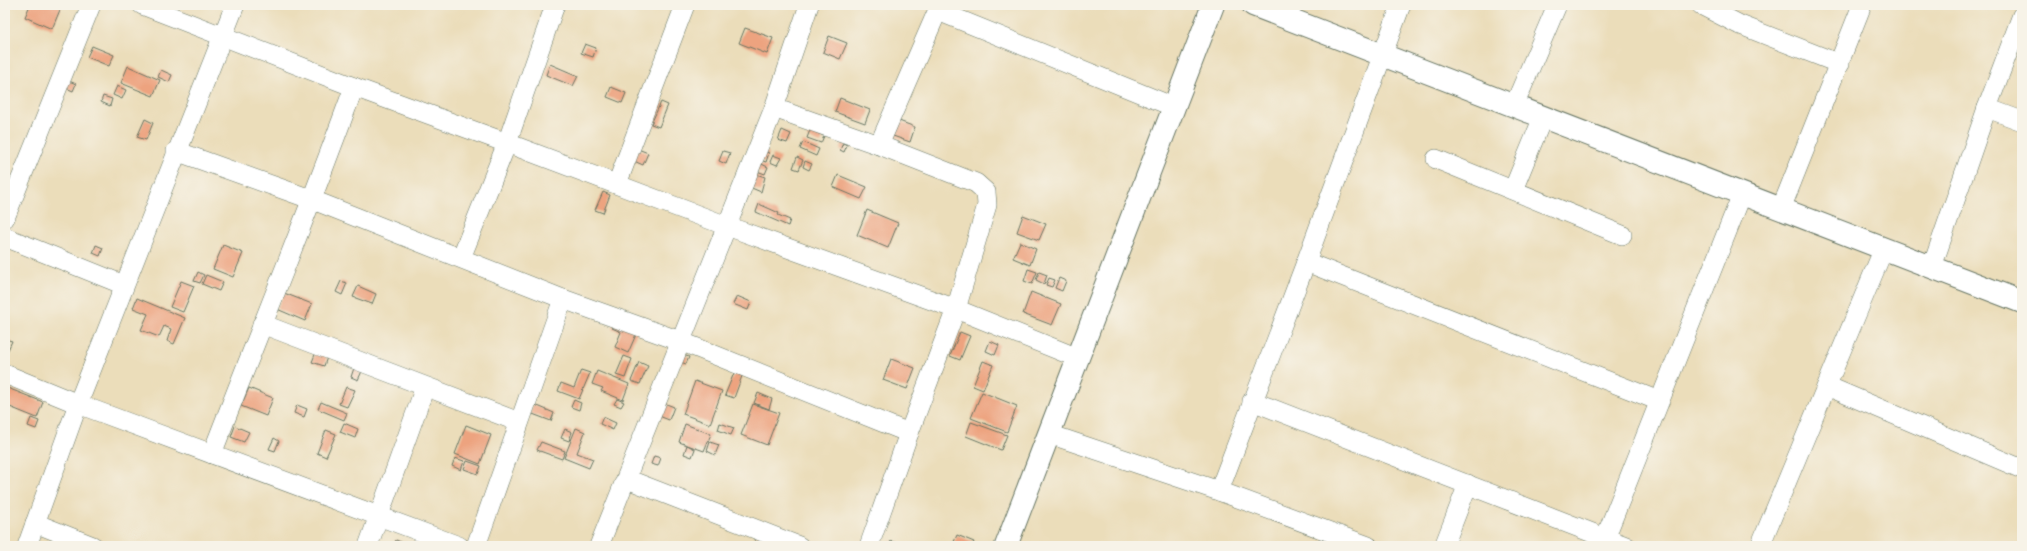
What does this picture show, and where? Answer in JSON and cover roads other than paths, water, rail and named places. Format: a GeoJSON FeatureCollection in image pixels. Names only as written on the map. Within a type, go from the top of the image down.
{"type":"FeatureCollection","features":[{"type":"Feature","properties":{"kind":"street"},"geometry":{"type":"LineString","coordinates":[[5,218],[91,5]]}},
{"type":"Feature","properties":{"kind":"street"},"geometry":{"type":"LineString","coordinates":[[142,5],[354,87],[508,143],[727,226],[956,309],[1078,358]]}},
{"type":"Feature","properties":{"kind":"street"},"geometry":{"type":"LineString","coordinates":[[27,546],[78,404],[176,151],[235,5]]}},
{"type":"Feature","properties":{"kind":"street"},"geometry":{"type":"LineString","coordinates":[[617,184],[685,5]]}},
{"type":"Feature","properties":{"kind":"street"},"geometry":{"type":"LineString","coordinates":[[599,546],[774,108],[808,5]]}},
{"type":"Feature","properties":{"kind":"street"},"geometry":{"type":"LineString","coordinates":[[1006,546],[1213,5]]}},
{"type":"Feature","properties":{"kind":"street"},"geometry":{"type":"LineString","coordinates":[[1253,5],[2022,302]]}},
{"type":"Feature","properties":{"kind":"street"},"geometry":{"type":"LineString","coordinates":[[1219,490],[1306,262],[1381,54],[1401,5]]}},
{"type":"Feature","properties":{"kind":"street"},"geometry":{"type":"LineString","coordinates":[[1514,106],[1556,5]]}},
{"type":"Feature","properties":{"kind":"street"},"geometry":{"type":"LineString","coordinates":[[1701,5],[1738,24],[1840,64]]}},
{"type":"Feature","properties":{"kind":"street"},"geometry":{"type":"LineString","coordinates":[[1780,209],[1840,64],[1862,5]]}},
{"type":"Feature","properties":{"kind":"street"},"geometry":{"type":"LineString","coordinates":[[461,258],[508,143],[551,6]]}},
{"type":"Feature","properties":{"kind":"street"},"geometry":{"type":"LineString","coordinates":[[879,145],[939,8],[1174,107]]}},
{"type":"Feature","properties":{"kind":"street"},"geometry":{"type":"LineString","coordinates":[[1932,267],[1987,108],[2022,15]]}},
{"type":"Feature","properties":{"kind":"street"},"geometry":{"type":"LineString","coordinates":[[212,454],[262,324],[313,200],[354,87]]}},
{"type":"Feature","properties":{"kind":"street"},"geometry":{"type":"LineString","coordinates":[[774,108],[879,145],[976,183],[986,192],[987,205],[956,309],[909,433],[869,546]]}},
{"type":"Feature","properties":{"kind":"street"},"geometry":{"type":"LineString","coordinates":[[1987,108],[2022,121]]}},
{"type":"Feature","properties":{"kind":"street"},"geometry":{"type":"LineString","coordinates":[[1513,190],[1543,117]]}},
{"type":"Feature","properties":{"kind":"street"},"geometry":{"type":"LineString","coordinates":[[176,151],[313,200],[563,299],[680,341],[909,433]]}},
{"type":"Feature","properties":{"kind":"street"},"geometry":{"type":"LineString","coordinates":[[1436,159],[1622,235]]}},
{"type":"Feature","properties":{"kind":"street"},"geometry":{"type":"LineString","coordinates":[[1604,542],[1658,401],[1742,194]]}},
{"type":"Feature","properties":{"kind":"street"},"geometry":{"type":"LineString","coordinates":[[5,237],[124,285]]}},
{"type":"Feature","properties":{"kind":"street"},"geometry":{"type":"LineString","coordinates":[[1760,546],[1884,248]]}},
{"type":"Feature","properties":{"kind":"street"},"geometry":{"type":"LineString","coordinates":[[1306,262],[1658,401]]}},
{"type":"Feature","properties":{"kind":"street"},"geometry":{"type":"LineString","coordinates":[[476,546],[563,299]]}},
{"type":"Feature","properties":{"kind":"street"},"geometry":{"type":"LineString","coordinates":[[262,324],[520,422]]}},
{"type":"Feature","properties":{"kind":"street"},"geometry":{"type":"LineString","coordinates":[[5,374],[78,404],[459,546]]}},
{"type":"Feature","properties":{"kind":"street"},"geometry":{"type":"LineString","coordinates":[[1827,386],[2022,469]]}},
{"type":"Feature","properties":{"kind":"street"},"geometry":{"type":"LineString","coordinates":[[368,546],[425,387]]}},
{"type":"Feature","properties":{"kind":"street"},"geometry":{"type":"LineString","coordinates":[[1252,401],[1468,484],[1604,542],[1626,546]]}},
{"type":"Feature","properties":{"kind":"street"},"geometry":{"type":"LineString","coordinates":[[1049,434],[1219,490],[1368,546]]}},
{"type":"Feature","properties":{"kind":"street"},"geometry":{"type":"LineString","coordinates":[[627,479],[799,546]]}},
{"type":"Feature","properties":{"kind":"street"},"geometry":{"type":"LineString","coordinates":[[1444,546],[1468,484]]}},
{"type":"Feature","properties":{"kind":"street"},"geometry":{"type":"LineString","coordinates":[[35,523],[93,546]]}}]}
